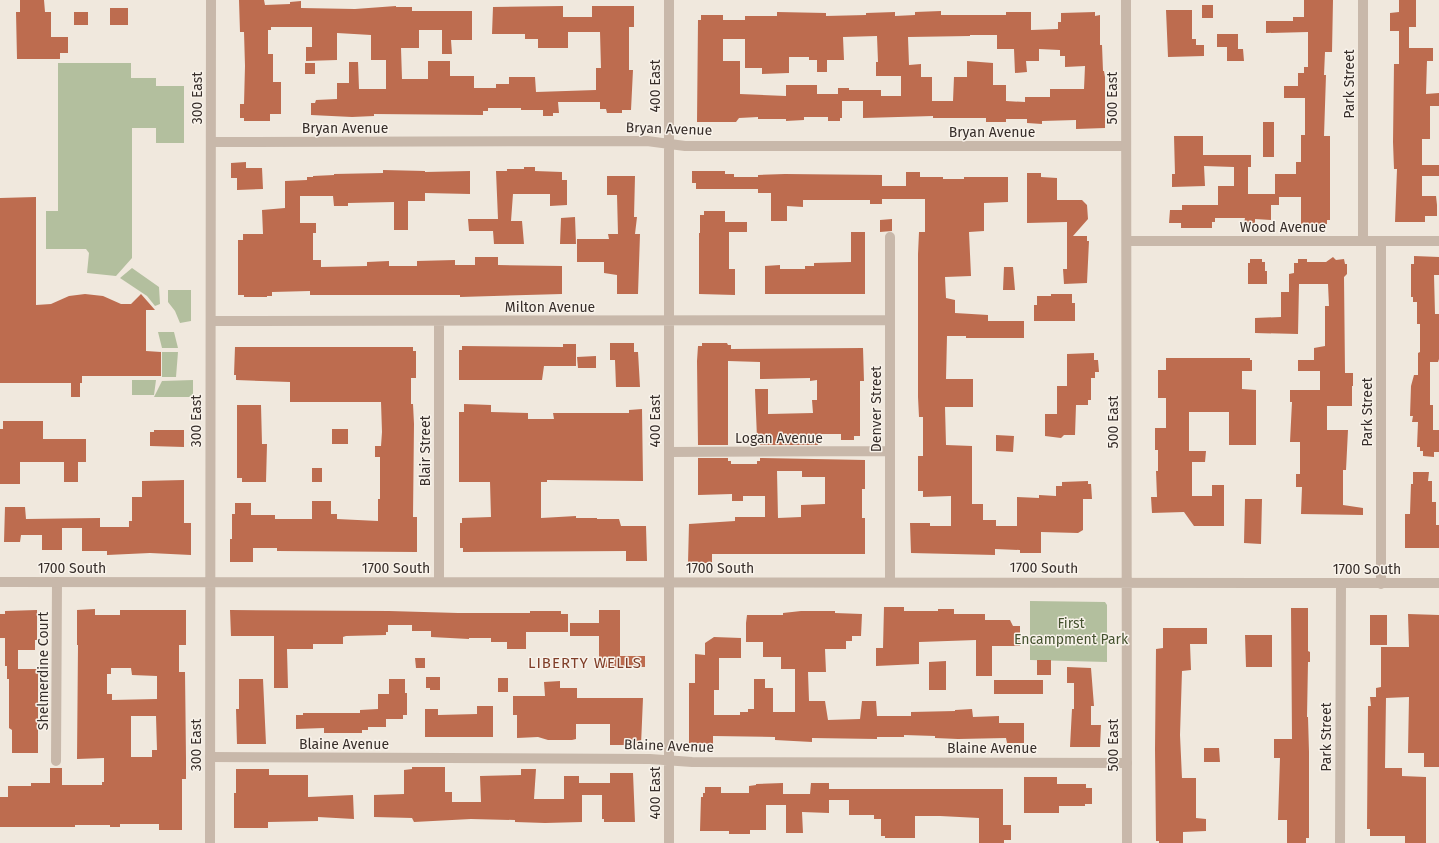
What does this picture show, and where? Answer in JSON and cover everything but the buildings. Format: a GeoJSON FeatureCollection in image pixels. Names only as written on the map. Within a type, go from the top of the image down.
{"type":"FeatureCollection","features":[{"type":"Feature","properties":{"kind":"street","name":"300 East"},"geometry":{"type":"LineString","coordinates":[[210,843],[211,0]]}},
{"type":"Feature","properties":{"kind":"street","name":"400 East"},"geometry":{"type":"LineString","coordinates":[[668,843],[670,320],[669,0]]}},
{"type":"Feature","properties":{"kind":"street","name":"500 East"},"geometry":{"type":"LineString","coordinates":[[1126,0],[1127,843]]}},
{"type":"Feature","properties":{"kind":"street","name":"Park Street"},"geometry":{"type":"LineString","coordinates":[[1363,0],[1363,241]]}},
{"type":"Feature","properties":{"kind":"street","name":"Bryan Avenue"},"geometry":{"type":"LineString","coordinates":[[211,142],[647,141],[684,146],[1126,146]]}},
{"type":"Feature","properties":{"kind":"street","name":"Denver Street"},"geometry":{"type":"LineString","coordinates":[[890,237],[890,582]]}},
{"type":"Feature","properties":{"kind":"street","name":"Wood Avenue"},"geometry":{"type":"LineString","coordinates":[[1126,241],[1439,241]]}},
{"type":"Feature","properties":{"kind":"street","name":"Park Street"},"geometry":{"type":"LineString","coordinates":[[1381,241],[1381,584]]}},
{"type":"Feature","properties":{"kind":"street","name":"Milton Avenue"},"geometry":{"type":"LineString","coordinates":[[210,321],[890,320]]}},
{"type":"Feature","properties":{"kind":"street","name":"Blair Street"},"geometry":{"type":"LineString","coordinates":[[439,321],[439,582]]}},
{"type":"Feature","properties":{"kind":"street","name":"Logan Avenue"},"geometry":{"type":"LineString","coordinates":[[669,452],[890,451]]}},
{"type":"Feature","properties":{"kind":"street","name":"1700 South"},"geometry":{"type":"LineString","coordinates":[[0,582],[890,582],[1127,584],[1439,583]]}},
{"type":"Feature","properties":{"kind":"street","name":"Shelmerdine Court"},"geometry":{"type":"LineString","coordinates":[[56,761],[57,582]]}},
{"type":"Feature","properties":{"kind":"street","name":"Park Street"},"geometry":{"type":"LineString","coordinates":[[1340,843],[1341,584]]}},
{"type":"Feature","properties":{"kind":"street","name":"Blaine Avenue"},"geometry":{"type":"LineString","coordinates":[[210,757],[650,758],[668,760],[1127,762]]}},
{"type":"Feature","properties":{"kind":"green space"},"geometry":{"type":"Polygon","coordinates":[[[58,63],[131,63],[131,78],[156,78],[156,86],[184,86],[184,143],[156,143],[156,128],[132,128],[132,258],[116,276],[87,273],[89,253],[86,249],[46,249],[46,211],[58,211],[58,63]]]}},
{"type":"Feature","properties":{"kind":"green space"},"geometry":{"type":"Polygon","coordinates":[[[132,268],[159,287],[160,304],[155,306],[147,296],[120,278],[132,268]]]}},
{"type":"Feature","properties":{"kind":"green space"},"geometry":{"type":"Polygon","coordinates":[[[168,290],[191,290],[191,321],[180,323],[175,311],[168,302],[168,290]]]}},
{"type":"Feature","properties":{"kind":"green space"},"geometry":{"type":"Polygon","coordinates":[[[158,332],[174,332],[178,348],[162,348],[158,332]]]}},
{"type":"Feature","properties":{"kind":"green space"},"geometry":{"type":"Polygon","coordinates":[[[162,352],[178,352],[176,377],[162,377],[162,352]]]}},
{"type":"Feature","properties":{"kind":"green space"},"geometry":{"type":"Polygon","coordinates":[[[132,380],[156,380],[154,395],[132,395],[132,380]]]}},
{"type":"Feature","properties":{"kind":"green space"},"geometry":{"type":"Polygon","coordinates":[[[193,380],[193,397],[154,397],[162,381],[193,380]]]}},
{"type":"Feature","properties":{"kind":"green space","name":"First Encampment Park"},"geometry":{"type":"Polygon","coordinates":[[[1030,601],[1105,602],[1107,605],[1107,662],[1030,660],[1030,601]]]}},
{"type":"Feature","properties":{"kind":"district","name":"LIBERTY WELLS"},"geometry":{"type":"Point","coordinates":[585,663]}}]}
